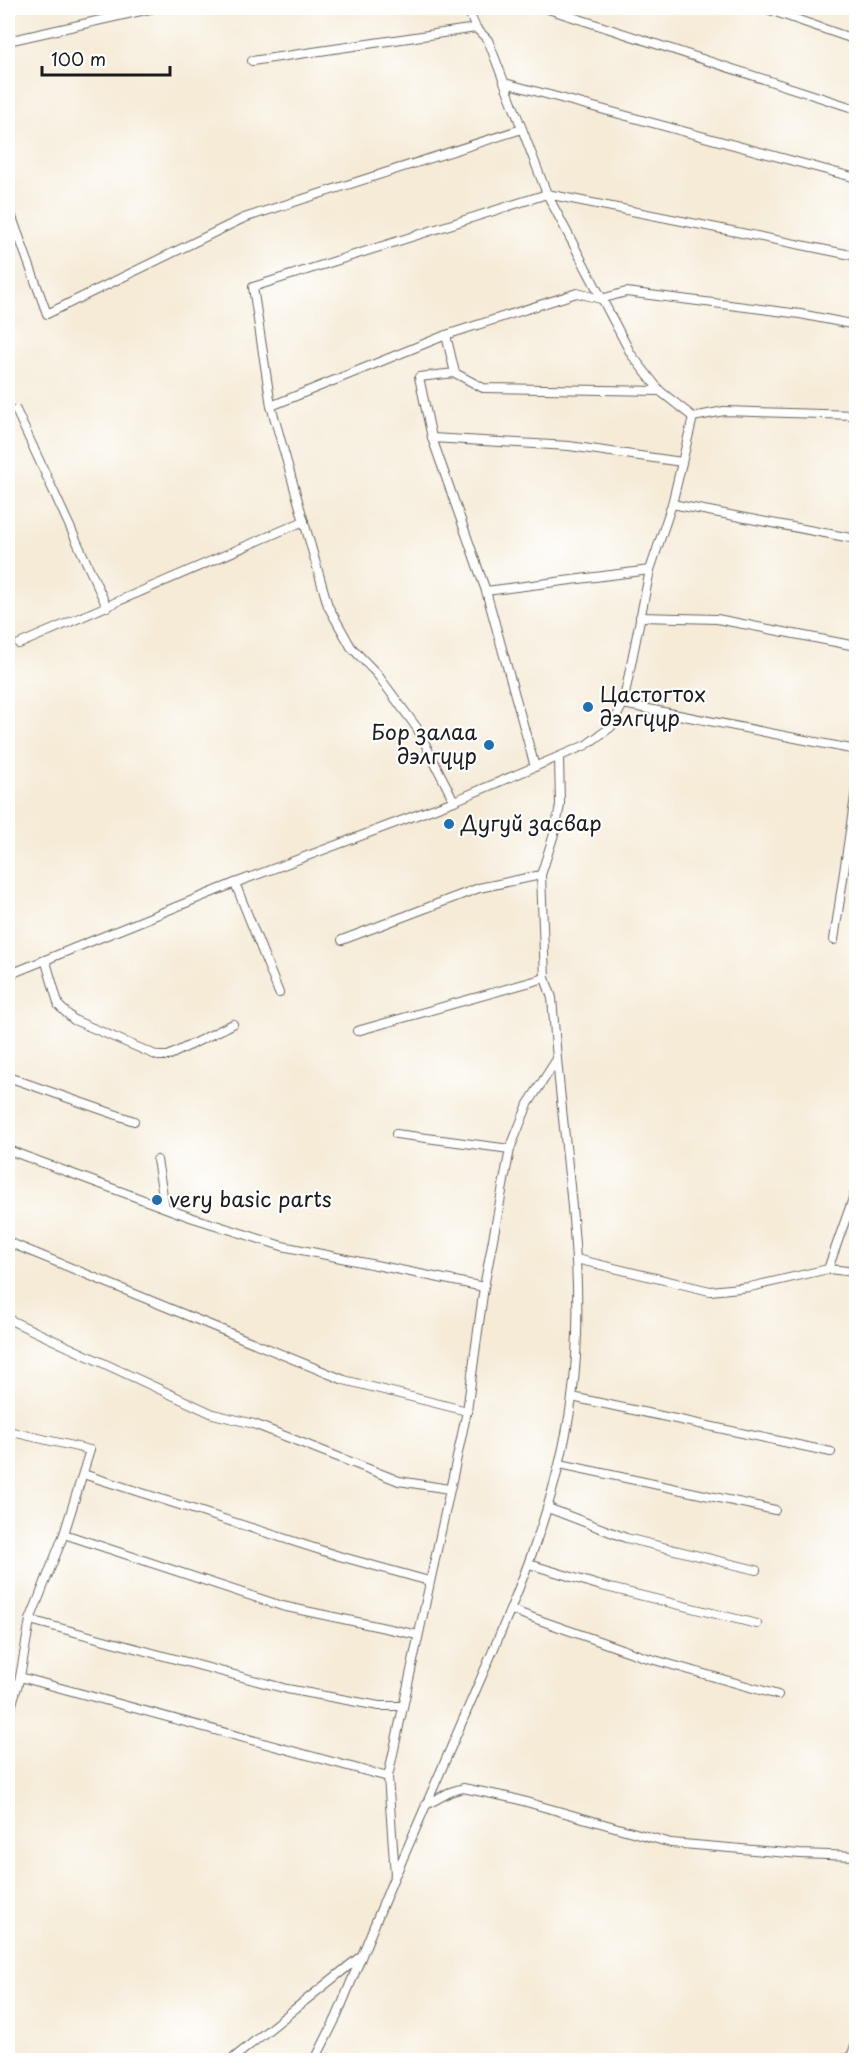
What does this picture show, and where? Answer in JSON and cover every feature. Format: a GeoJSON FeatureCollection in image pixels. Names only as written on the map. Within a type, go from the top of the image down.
{"type":"FeatureCollection","features":[{"type":"Feature","properties":{"kind":"street"},"geometry":{"type":"LineString","coordinates":[[8,41],[153,8]]}},
{"type":"Feature","properties":{"kind":"street"},"geometry":{"type":"LineString","coordinates":[[467,8],[476,28],[488,40],[547,194],[631,354],[660,391],[693,417],[724,411],[856,415]]}},
{"type":"Feature","properties":{"kind":"street"},"geometry":{"type":"LineString","coordinates":[[544,8],[856,109]]}},
{"type":"Feature","properties":{"kind":"street"},"geometry":{"type":"LineString","coordinates":[[764,8],[856,40]]}},
{"type":"Feature","properties":{"kind":"street"},"geometry":{"type":"LineString","coordinates":[[252,62],[476,28]]}},
{"type":"Feature","properties":{"kind":"street"},"geometry":{"type":"LineString","coordinates":[[505,82],[856,178]]}},
{"type":"Feature","properties":{"kind":"street"},"geometry":{"type":"LineString","coordinates":[[8,207],[47,314],[244,218],[522,129]]}},
{"type":"Feature","properties":{"kind":"street"},"geometry":{"type":"LineString","coordinates":[[454,801],[417,728],[376,674],[351,647],[328,606],[271,406],[253,287],[547,194],[856,256]]}},
{"type":"Feature","properties":{"kind":"street"},"geometry":{"type":"LineString","coordinates":[[271,406],[446,335],[577,293],[601,299],[626,292],[800,314],[856,325]]}},
{"type":"Feature","properties":{"kind":"street"},"geometry":{"type":"LineString","coordinates":[[446,335],[455,373]]}},
{"type":"Feature","properties":{"kind":"street"},"geometry":{"type":"LineString","coordinates":[[535,766],[486,591],[432,438],[419,378],[455,373],[483,388],[660,391]]}},
{"type":"Feature","properties":{"kind":"street"},"geometry":{"type":"LineString","coordinates":[[16,410],[107,607]]}},
{"type":"Feature","properties":{"kind":"street"},"geometry":{"type":"LineString","coordinates":[[8,975],[46,962],[235,883],[454,801],[559,757],[601,736],[611,726],[623,704],[650,570],[672,504],[693,417]]}},
{"type":"Feature","properties":{"kind":"street"},"geometry":{"type":"LineString","coordinates":[[432,438],[569,446],[682,462]]}},
{"type":"Feature","properties":{"kind":"street"},"geometry":{"type":"LineString","coordinates":[[672,504],[856,539]]}},
{"type":"Feature","properties":{"kind":"street"},"geometry":{"type":"LineString","coordinates":[[19,644],[304,521]]}},
{"type":"Feature","properties":{"kind":"street"},"geometry":{"type":"LineString","coordinates":[[486,591],[650,570]]}},
{"type":"Feature","properties":{"kind":"street"},"geometry":{"type":"LineString","coordinates":[[640,617],[717,619],[856,646]]}},
{"type":"Feature","properties":{"kind":"street"},"geometry":{"type":"LineString","coordinates":[[623,704],[856,750]]}},
{"type":"Feature","properties":{"kind":"street"},"geometry":{"type":"LineString","coordinates":[[315,2061],[337,2016],[395,1875],[511,1610],[548,1508],[560,1464],[572,1397],[577,1336],[576,1259],[552,998],[545,978],[541,875],[555,831],[560,805],[559,757]]}},
{"type":"Feature","properties":{"kind":"street"},"geometry":{"type":"LineString","coordinates":[[834,940],[856,790]]}},
{"type":"Feature","properties":{"kind":"street"},"geometry":{"type":"LineString","coordinates":[[342,940],[478,888],[541,875]]}},
{"type":"Feature","properties":{"kind":"street"},"geometry":{"type":"LineString","coordinates":[[235,883],[279,993]]}},
{"type":"Feature","properties":{"kind":"street"},"geometry":{"type":"LineString","coordinates":[[46,962],[59,1006],[74,1020],[158,1056],[168,1056],[233,1024]]}},
{"type":"Feature","properties":{"kind":"street"},"geometry":{"type":"LineString","coordinates":[[357,1031],[545,978]]}},
{"type":"Feature","properties":{"kind":"street"},"geometry":{"type":"LineString","coordinates":[[395,1875],[388,1777],[467,1411],[484,1287],[510,1149],[528,1104],[557,1059]]}},
{"type":"Feature","properties":{"kind":"street"},"geometry":{"type":"LineString","coordinates":[[8,1077],[134,1121]]}},
{"type":"Feature","properties":{"kind":"street"},"geometry":{"type":"LineString","coordinates":[[396,1134],[510,1149]]}},
{"type":"Feature","properties":{"kind":"street"},"geometry":{"type":"LineString","coordinates":[[8,1150],[165,1207],[282,1246],[484,1287]]}},
{"type":"Feature","properties":{"kind":"street"},"geometry":{"type":"LineString","coordinates":[[157,1160],[165,1207]]}},
{"type":"Feature","properties":{"kind":"street"},"geometry":{"type":"LineString","coordinates":[[828,1269],[856,1190]]}},
{"type":"Feature","properties":{"kind":"street"},"geometry":{"type":"LineString","coordinates":[[8,1242],[344,1380],[467,1411]]}},
{"type":"Feature","properties":{"kind":"street"},"geometry":{"type":"LineString","coordinates":[[576,1259],[710,1291],[750,1287],[828,1269],[856,1272]]}},
{"type":"Feature","properties":{"kind":"street"},"geometry":{"type":"LineString","coordinates":[[8,1319],[213,1413],[254,1424],[399,1481],[449,1489]]}},
{"type":"Feature","properties":{"kind":"street"},"geometry":{"type":"LineString","coordinates":[[572,1397],[831,1452]]}},
{"type":"Feature","properties":{"kind":"street"},"geometry":{"type":"LineString","coordinates":[[8,1431],[90,1450],[64,1534],[30,1620],[20,1677],[11,1707],[8,1706]]}},
{"type":"Feature","properties":{"kind":"street"},"geometry":{"type":"LineString","coordinates":[[560,1464],[775,1510]]}},
{"type":"Feature","properties":{"kind":"street"},"geometry":{"type":"LineString","coordinates":[[83,1474],[339,1556],[429,1581]]}},
{"type":"Feature","properties":{"kind":"street"},"geometry":{"type":"LineString","coordinates":[[548,1508],[626,1538],[756,1570]]}},
{"type":"Feature","properties":{"kind":"street"},"geometry":{"type":"LineString","coordinates":[[64,1534],[282,1606],[418,1635]]}},
{"type":"Feature","properties":{"kind":"street"},"geometry":{"type":"LineString","coordinates":[[529,1564],[598,1585],[757,1624]]}},
{"type":"Feature","properties":{"kind":"street"},"geometry":{"type":"LineString","coordinates":[[511,1610],[644,1657],[778,1695]]}},
{"type":"Feature","properties":{"kind":"street"},"geometry":{"type":"LineString","coordinates":[[30,1620],[287,1689],[379,1706],[403,1706]]}},
{"type":"Feature","properties":{"kind":"street"},"geometry":{"type":"LineString","coordinates":[[20,1677],[388,1777]]}},
{"type":"Feature","properties":{"kind":"street"},"geometry":{"type":"LineString","coordinates":[[426,1805],[463,1788],[512,1798],[670,1843],[800,1854],[856,1856]]}},
{"type":"Feature","properties":{"kind":"street"},"geometry":{"type":"LineString","coordinates":[[231,2061],[362,1956]]}},
{"type":"Feature","properties":{"kind":"street"},"geometry":{"type":"LineString","coordinates":[[842,2061],[851,2057],[856,2043]]}},
{"type":"Feature","properties":{"kind":"place","name":"Цастогтох дэлгүүр"},"geometry":{"type":"Point","coordinates":[588,707]}},
{"type":"Feature","properties":{"kind":"place","name":"Бор залаа дэлгүүр"},"geometry":{"type":"Point","coordinates":[489,745]}},
{"type":"Feature","properties":{"kind":"place","name":"Дугуй засвар"},"geometry":{"type":"Point","coordinates":[449,824]}},
{"type":"Feature","properties":{"kind":"place","name":"very basic parts"},"geometry":{"type":"Point","coordinates":[157,1200]}}]}
